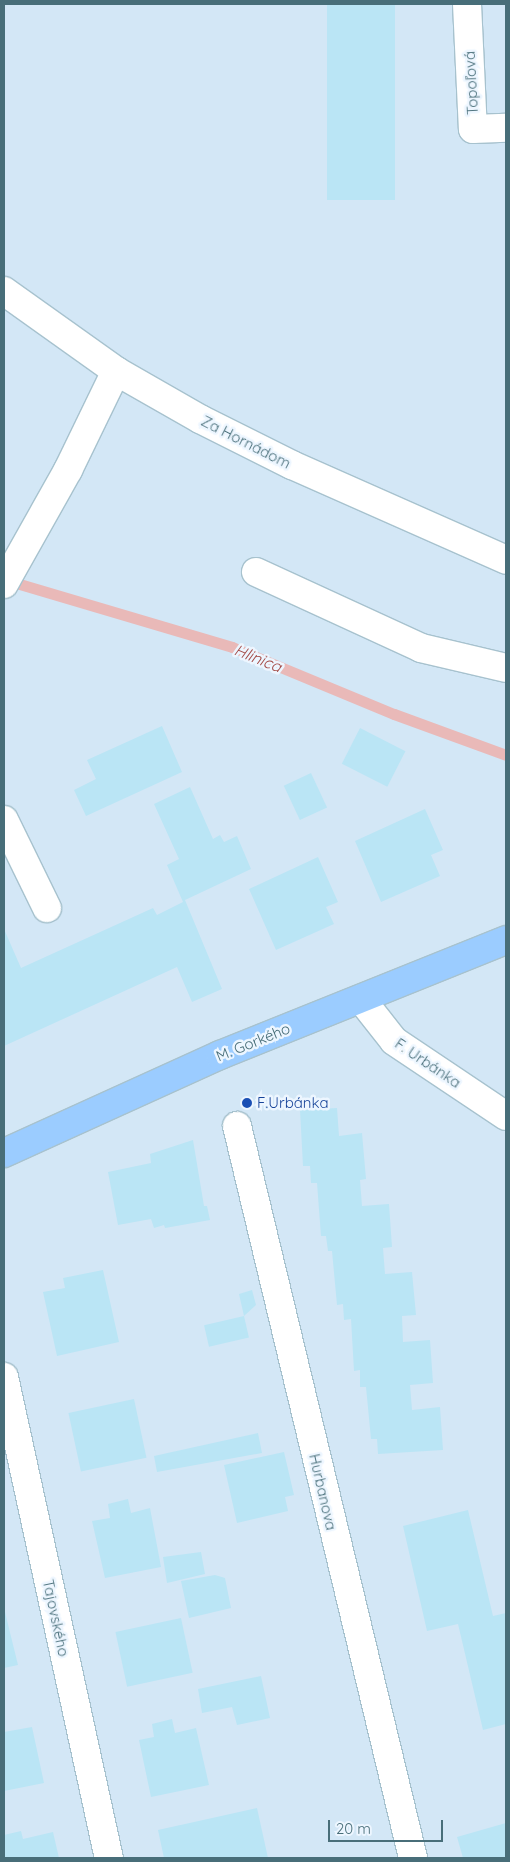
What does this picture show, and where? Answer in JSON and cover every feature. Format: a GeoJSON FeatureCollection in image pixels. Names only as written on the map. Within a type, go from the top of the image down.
{"type":"FeatureCollection","features":[{"type":"Feature","properties":{"kind":"main road","name":"M. Gorkého"},"geometry":{"type":"LineString","coordinates":[[4,1152],[220,1055],[506,940]]}},
{"type":"Feature","properties":{"kind":"street","name":"Topoľová"},"geometry":{"type":"LineString","coordinates":[[467,4],[473,129],[506,128]]}},
{"type":"Feature","properties":{"kind":"street","name":"Za Hornádom"},"geometry":{"type":"LineString","coordinates":[[4,291],[116,371],[200,419],[292,465],[506,560]]}},
{"type":"Feature","properties":{"kind":"street"},"geometry":{"type":"LineString","coordinates":[[4,584],[68,470],[116,371]]}},
{"type":"Feature","properties":{"kind":"street"},"geometry":{"type":"LineString","coordinates":[[256,572],[421,648],[506,668]]}},
{"type":"Feature","properties":{"kind":"street"},"geometry":{"type":"LineString","coordinates":[[4,820],[47,908]]}},
{"type":"Feature","properties":{"kind":"street","name":"F. Urbánka"},"geometry":{"type":"LineString","coordinates":[[362,999],[394,1041],[506,1116]]}},
{"type":"Feature","properties":{"kind":"street","name":"Hurbanova"},"geometry":{"type":"LineString","coordinates":[[237,1126],[413,1858]]}},
{"type":"Feature","properties":{"kind":"street","name":"Tajovského"},"geometry":{"type":"LineString","coordinates":[[4,1378],[109,1858]]}},
{"type":"Feature","properties":{"kind":"shaded area"},"geometry":{"type":"Polygon","coordinates":[[[4,4],[506,4],[506,1858],[4,1858],[4,4]]]}},
{"type":"Feature","properties":{"kind":"building"},"geometry":{"type":"Polygon","coordinates":[[[327,4],[395,4],[395,200],[327,200],[327,4]]]}},
{"type":"Feature","properties":{"kind":"building"},"geometry":{"type":"Polygon","coordinates":[[[162,726],[182,772],[86,816],[74,790],[96,779],[87,760],[162,726]]]}},
{"type":"Feature","properties":{"kind":"building"},"geometry":{"type":"Polygon","coordinates":[[[360,728],[405,751],[387,787],[342,764],[360,728]]]}},
{"type":"Feature","properties":{"kind":"building"},"geometry":{"type":"Polygon","coordinates":[[[311,773],[327,807],[300,820],[284,786],[311,773]]]}},
{"type":"Feature","properties":{"kind":"building"},"geometry":{"type":"Polygon","coordinates":[[[190,787],[213,839],[220,835],[224,842],[237,836],[251,869],[185,900],[222,989],[192,1002],[177,967],[4,1046],[4,929],[21,968],[153,908],[157,915],[183,902],[167,865],[179,859],[154,804],[190,787]]]}},
{"type":"Feature","properties":{"kind":"building"},"geometry":{"type":"Polygon","coordinates":[[[425,809],[443,850],[431,855],[440,876],[381,902],[355,841],[425,809]]]}},
{"type":"Feature","properties":{"kind":"building"},"geometry":{"type":"Polygon","coordinates":[[[318,857],[338,902],[326,907],[334,924],[276,950],[249,889],[318,857]]]}},
{"type":"Feature","properties":{"kind":"building"},"geometry":{"type":"Polygon","coordinates":[[[337,1108],[339,1136],[362,1133],[366,1179],[360,1180],[362,1206],[389,1204],[392,1247],[383,1248],[385,1274],[412,1272],[416,1315],[402,1316],[403,1342],[430,1340],[433,1383],[410,1385],[412,1410],[440,1407],[443,1450],[378,1454],[377,1439],[371,1439],[366,1387],[360,1387],[360,1370],[354,1371],[351,1319],[344,1320],[343,1304],[337,1305],[332,1251],[328,1251],[326,1236],[321,1236],[317,1183],[311,1183],[310,1166],[303,1166],[300,1110],[337,1108]]]}},
{"type":"Feature","properties":{"kind":"building"},"geometry":{"type":"Polygon","coordinates":[[[193,1140],[204,1206],[207,1206],[210,1220],[165,1228],[164,1225],[154,1228],[151,1219],[118,1225],[108,1172],[151,1163],[150,1154],[193,1140]]]}},
{"type":"Feature","properties":{"kind":"building"},"geometry":{"type":"Polygon","coordinates":[[[103,1270],[119,1342],[57,1356],[43,1292],[65,1288],[63,1278],[103,1270]]]}},
{"type":"Feature","properties":{"kind":"building"},"geometry":{"type":"Polygon","coordinates":[[[252,1290],[256,1305],[244,1316],[239,1294],[252,1290]]]}},
{"type":"Feature","properties":{"kind":"building"},"geometry":{"type":"Polygon","coordinates":[[[244,1316],[249,1337],[209,1347],[204,1325],[244,1316]]]}},
{"type":"Feature","properties":{"kind":"building"},"geometry":{"type":"Polygon","coordinates":[[[134,1399],[146,1458],[81,1472],[68,1413],[134,1399]]]}},
{"type":"Feature","properties":{"kind":"building"},"geometry":{"type":"Polygon","coordinates":[[[258,1433],[262,1453],[157,1472],[154,1456],[258,1433]]]}},
{"type":"Feature","properties":{"kind":"building"},"geometry":{"type":"Polygon","coordinates":[[[284,1452],[294,1495],[285,1497],[288,1511],[237,1523],[224,1465],[284,1452]]]}},
{"type":"Feature","properties":{"kind":"building"},"geometry":{"type":"Polygon","coordinates":[[[128,1499],[131,1513],[150,1508],[161,1567],[105,1578],[92,1521],[110,1518],[108,1504],[128,1499]]]}},
{"type":"Feature","properties":{"kind":"building"},"geometry":{"type":"Polygon","coordinates":[[[468,1510],[493,1616],[506,1613],[506,1724],[483,1730],[458,1624],[427,1631],[403,1526],[468,1510]]]}},
{"type":"Feature","properties":{"kind":"building"},"geometry":{"type":"Polygon","coordinates":[[[201,1552],[205,1574],[167,1583],[163,1557],[201,1552]]]}},
{"type":"Feature","properties":{"kind":"building"},"geometry":{"type":"Polygon","coordinates":[[[215,1575],[225,1578],[231,1608],[189,1618],[181,1581],[215,1575]]]}},
{"type":"Feature","properties":{"kind":"building"},"geometry":{"type":"Polygon","coordinates":[[[4,1608],[18,1665],[4,1668],[4,1608]]]}},
{"type":"Feature","properties":{"kind":"building"},"geometry":{"type":"Polygon","coordinates":[[[181,1618],[193,1673],[127,1687],[115,1632],[181,1618]]]}},
{"type":"Feature","properties":{"kind":"building"},"geometry":{"type":"Polygon","coordinates":[[[261,1676],[270,1718],[237,1725],[232,1707],[202,1713],[198,1689],[261,1676]]]}},
{"type":"Feature","properties":{"kind":"building"},"geometry":{"type":"Polygon","coordinates":[[[172,1719],[175,1733],[196,1728],[209,1785],[151,1797],[139,1740],[154,1737],[152,1724],[172,1719]]]}},
{"type":"Feature","properties":{"kind":"building"},"geometry":{"type":"Polygon","coordinates":[[[32,1727],[44,1783],[4,1791],[4,1732],[32,1727]]]}},
{"type":"Feature","properties":{"kind":"building"},"geometry":{"type":"Polygon","coordinates":[[[257,1808],[268,1858],[164,1858],[158,1830],[257,1808]]]}},
{"type":"Feature","properties":{"kind":"building"},"geometry":{"type":"Polygon","coordinates":[[[506,1823],[506,1858],[463,1858],[457,1837],[506,1823]]]}},
{"type":"Feature","properties":{"kind":"building"},"geometry":{"type":"Polygon","coordinates":[[[21,1831],[23,1839],[53,1832],[59,1858],[4,1858],[4,1835],[21,1831]]]}},
{"type":"Feature","properties":{"kind":"waterway","name":"Hlinica"},"geometry":{"type":"LineString","coordinates":[[6,580],[232,647],[394,714],[506,755]]}},
{"type":"Feature","properties":{"kind":"place","name":"F.Urbánka"},"geometry":{"type":"Point","coordinates":[247,1103]}}]}
